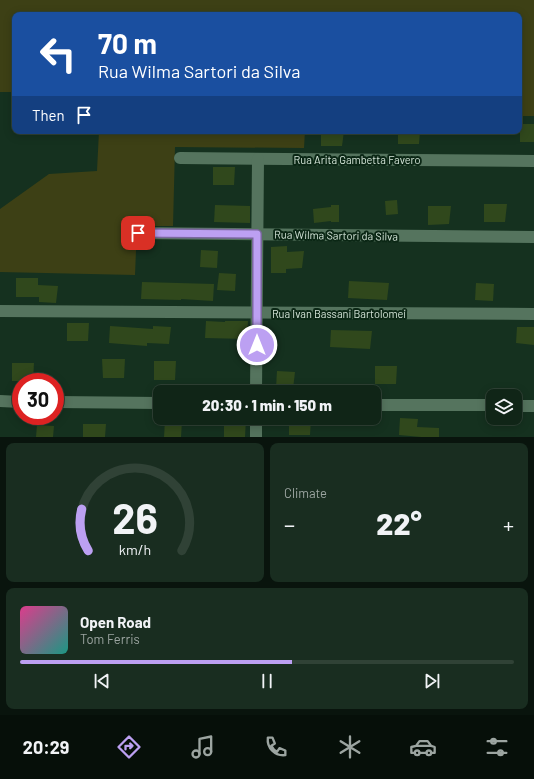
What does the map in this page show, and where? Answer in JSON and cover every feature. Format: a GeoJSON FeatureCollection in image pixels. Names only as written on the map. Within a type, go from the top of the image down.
{"type":"FeatureCollection","features":[{"type":"Feature","properties":{"kind":"street","name":"Rua Arita Gambetta Favero"},"geometry":{"type":"LineString","coordinates":[[180,158],[534,161]]}},
{"type":"Feature","properties":{"kind":"street"},"geometry":{"type":"LineString","coordinates":[[256,385],[258,159]]}},
{"type":"Feature","properties":{"kind":"street","name":"Rua Wilma Sartori da Silva"},"geometry":{"type":"LineString","coordinates":[[138,233],[534,237]]}},
{"type":"Feature","properties":{"kind":"street","name":"Rua Ivan Bassani Bartolomei"},"geometry":{"type":"LineString","coordinates":[[0,310],[534,314]]}},
{"type":"Feature","properties":{"kind":"street"},"geometry":{"type":"LineString","coordinates":[[0,402],[12,402]]}},
{"type":"Feature","properties":{"kind":"street"},"geometry":{"type":"LineString","coordinates":[[64,402],[153,403]]}},
{"type":"Feature","properties":{"kind":"street"},"geometry":{"type":"LineString","coordinates":[[381,404],[486,406]]}},
{"type":"Feature","properties":{"kind":"street"},"geometry":{"type":"LineString","coordinates":[[522,406],[534,406]]}},
{"type":"Feature","properties":{"kind":"street"},"geometry":{"type":"LineString","coordinates":[[256,425],[256,437]]}},
{"type":"Feature","properties":{"kind":"green space"},"geometry":{"type":"Polygon","coordinates":[[[0,0],[534,0],[534,116],[522,116],[522,12],[12,12],[12,92],[0,92],[0,0]]]}},
{"type":"Feature","properties":{"kind":"green space"},"geometry":{"type":"Polygon","coordinates":[[[99,134],[305,134],[304,148],[175,147],[173,226],[137,226],[135,275],[0,272],[0,209],[49,174],[97,171],[99,134]]]}},
{"type":"Feature","properties":{"kind":"building"},"geometry":{"type":"Polygon","coordinates":[[[522,124],[534,124],[534,142],[520,142],[522,124]]]}},
{"type":"Feature","properties":{"kind":"building"},"geometry":{"type":"Polygon","coordinates":[[[321,134],[344,134],[342,146],[321,146],[321,134]]]}},
{"type":"Feature","properties":{"kind":"building"},"geometry":{"type":"Polygon","coordinates":[[[398,134],[420,134],[419,144],[398,144],[398,134]]]}},
{"type":"Feature","properties":{"kind":"building"},"geometry":{"type":"Polygon","coordinates":[[[213,167],[235,167],[234,185],[213,185],[213,167]]]}},
{"type":"Feature","properties":{"kind":"building"},"geometry":{"type":"Polygon","coordinates":[[[397,200],[398,214],[386,215],[385,201],[397,200]]]}},
{"type":"Feature","properties":{"kind":"building"},"geometry":{"type":"Polygon","coordinates":[[[484,204],[507,204],[505,222],[484,222],[484,204]]]}},
{"type":"Feature","properties":{"kind":"building"},"geometry":{"type":"Polygon","coordinates":[[[215,205],[250,206],[250,223],[214,222],[215,205]]]}},
{"type":"Feature","properties":{"kind":"building"},"geometry":{"type":"Polygon","coordinates":[[[331,205],[339,205],[339,222],[331,221],[314,223],[313,209],[331,207],[331,205]]]}},
{"type":"Feature","properties":{"kind":"building"},"geometry":{"type":"Polygon","coordinates":[[[428,206],[451,206],[449,224],[428,225],[428,206]]]}},
{"type":"Feature","properties":{"kind":"building"},"geometry":{"type":"Polygon","coordinates":[[[287,246],[287,252],[304,251],[302,268],[286,269],[286,273],[271,273],[271,247],[287,246]]]}},
{"type":"Feature","properties":{"kind":"building"},"geometry":{"type":"Polygon","coordinates":[[[201,250],[218,251],[217,268],[200,267],[201,250]]]}},
{"type":"Feature","properties":{"kind":"building"},"geometry":{"type":"Polygon","coordinates":[[[219,273],[236,274],[235,291],[217,290],[219,273]]]}},
{"type":"Feature","properties":{"kind":"building"},"geometry":{"type":"Polygon","coordinates":[[[16,278],[38,278],[38,285],[58,286],[56,303],[39,302],[39,297],[16,297],[16,278]]]}},
{"type":"Feature","properties":{"kind":"building"},"geometry":{"type":"Polygon","coordinates":[[[349,281],[389,283],[387,300],[348,298],[349,281]]]}},
{"type":"Feature","properties":{"kind":"building"},"geometry":{"type":"Polygon","coordinates":[[[142,282],[214,284],[213,301],[141,299],[142,282]]]}},
{"type":"Feature","properties":{"kind":"building"},"geometry":{"type":"Polygon","coordinates":[[[476,283],[494,284],[493,301],[475,300],[476,283]]]}},
{"type":"Feature","properties":{"kind":"building"},"geometry":{"type":"Polygon","coordinates":[[[206,321],[248,321],[247,339],[205,338],[206,321]]]}},
{"type":"Feature","properties":{"kind":"building"},"geometry":{"type":"Polygon","coordinates":[[[67,323],[89,323],[88,341],[67,341],[67,323]]]}},
{"type":"Feature","properties":{"kind":"building"},"geometry":{"type":"Polygon","coordinates":[[[110,326],[153,329],[153,326],[171,327],[169,344],[147,343],[147,346],[109,343],[110,326]]]}},
{"type":"Feature","properties":{"kind":"building"},"geometry":{"type":"Polygon","coordinates":[[[517,327],[534,327],[534,345],[516,343],[517,327]]]}},
{"type":"Feature","properties":{"kind":"building"},"geometry":{"type":"Polygon","coordinates":[[[331,330],[372,331],[370,349],[330,347],[331,330]]]}},
{"type":"Feature","properties":{"kind":"building"},"geometry":{"type":"Polygon","coordinates":[[[102,359],[125,359],[124,378],[103,378],[102,359]]]}},
{"type":"Feature","properties":{"kind":"building"},"geometry":{"type":"Polygon","coordinates":[[[154,361],[176,361],[175,380],[154,380],[154,361]]]}},
{"type":"Feature","properties":{"kind":"building"},"geometry":{"type":"Polygon","coordinates":[[[12,363],[34,363],[33,373],[12,373],[12,363]]]}},
{"type":"Feature","properties":{"kind":"building"},"geometry":{"type":"Polygon","coordinates":[[[375,366],[397,366],[396,384],[375,384],[375,366]]]}},
{"type":"Feature","properties":{"kind":"building"},"geometry":{"type":"Polygon","coordinates":[[[277,371],[295,372],[293,385],[276,385],[277,371]]]}},
{"type":"Feature","properties":{"kind":"building"},"geometry":{"type":"Polygon","coordinates":[[[400,418],[418,419],[417,427],[439,428],[439,437],[399,435],[400,418]]]}},
{"type":"Feature","properties":{"kind":"building"},"geometry":{"type":"Polygon","coordinates":[[[83,424],[106,424],[105,437],[83,437],[83,424]]]}},
{"type":"Feature","properties":{"kind":"building"},"geometry":{"type":"Polygon","coordinates":[[[37,425],[54,426],[53,437],[36,437],[37,425]]]}},
{"type":"Feature","properties":{"kind":"building"},"geometry":{"type":"Polygon","coordinates":[[[165,425],[182,425],[181,437],[164,437],[165,425]]]}},
{"type":"Feature","properties":{"kind":"building"},"geometry":{"type":"Polygon","coordinates":[[[224,425],[246,425],[245,437],[224,437],[224,425]]]}},
{"type":"Feature","properties":{"kind":"building"},"geometry":{"type":"Polygon","coordinates":[[[289,425],[311,425],[310,435],[289,435],[289,425]]]}},
{"type":"Feature","properties":{"kind":"route"},"geometry":{"type":"LineString","coordinates":[[138,233],[257,234],[257,345]]}}]}
